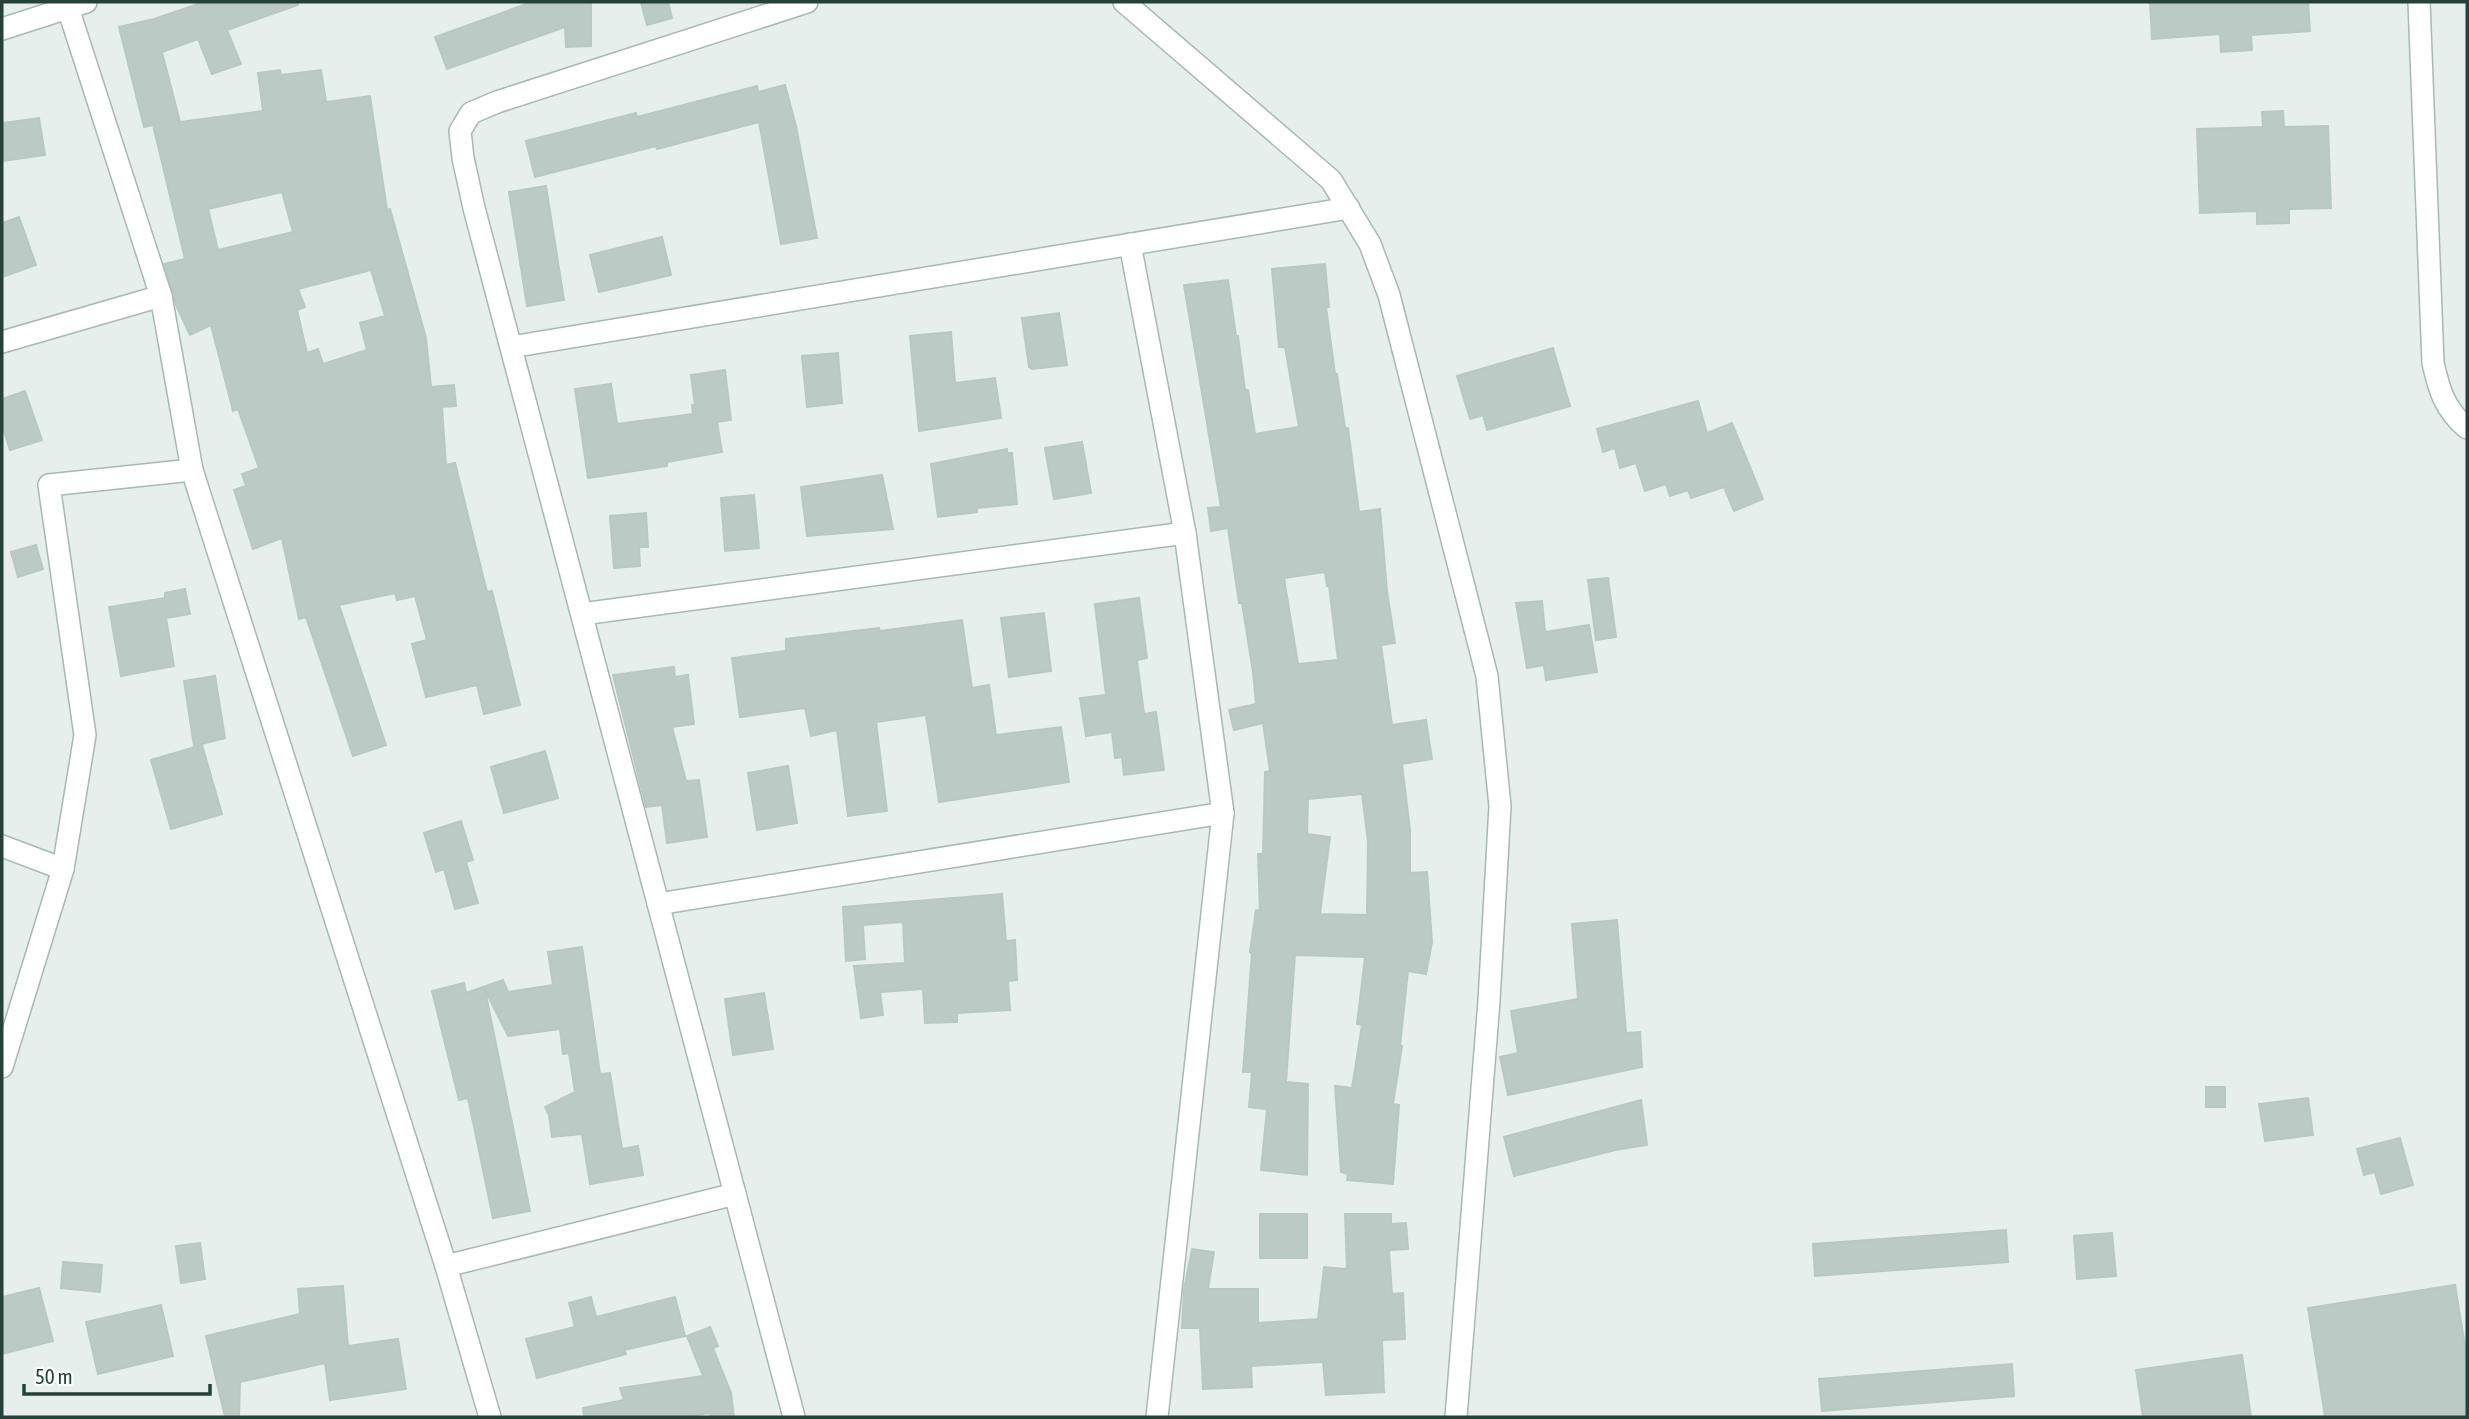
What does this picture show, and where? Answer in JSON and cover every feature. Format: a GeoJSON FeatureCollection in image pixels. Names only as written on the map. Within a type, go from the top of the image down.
{"type":"FeatureCollection","features":[{"type":"Feature","properties":{"kind":"street"},"geometry":{"type":"LineString","coordinates":[[794,1417],[511,347],[463,158],[460,131],[471,113],[497,102],[807,2]]}},
{"type":"Feature","properties":{"kind":"street"},"geometry":{"type":"LineString","coordinates":[[1124,2],[1331,180],[1370,244],[1389,295],[1487,676],[1500,806],[1489,1001],[1456,1417]]}},
{"type":"Feature","properties":{"kind":"street"},"geometry":{"type":"LineString","coordinates":[[2419,2],[2432,363],[2440,395],[2449,411],[2467,428]]}},
{"type":"Feature","properties":{"kind":"street"},"geometry":{"type":"LineString","coordinates":[[2,29],[77,5],[161,296],[192,470],[446,1266],[490,1417]]}},
{"type":"Feature","properties":{"kind":"street"},"geometry":{"type":"LineString","coordinates":[[511,347],[1349,208]]}},
{"type":"Feature","properties":{"kind":"street"},"geometry":{"type":"LineString","coordinates":[[1130,244],[1185,533],[1223,813],[1157,1417]]}},
{"type":"Feature","properties":{"kind":"street"},"geometry":{"type":"LineString","coordinates":[[2,342],[161,296]]}},
{"type":"Feature","properties":{"kind":"street"},"geometry":{"type":"LineString","coordinates":[[2,1067],[63,869],[85,735],[49,485],[192,470]]}},
{"type":"Feature","properties":{"kind":"street"},"geometry":{"type":"LineString","coordinates":[[582,614],[1185,533]]}},
{"type":"Feature","properties":{"kind":"street"},"geometry":{"type":"LineString","coordinates":[[658,904],[1223,813]]}},
{"type":"Feature","properties":{"kind":"street"},"geometry":{"type":"LineString","coordinates":[[2,846],[63,869]]}},
{"type":"Feature","properties":{"kind":"street"},"geometry":{"type":"LineString","coordinates":[[446,1266],[735,1194]]}},
{"type":"Feature","properties":{"kind":"building"},"geometry":{"type":"Polygon","coordinates":[[[204,2],[297,2],[298,5],[227,30],[241,64],[212,74],[198,39],[162,52],[180,122],[263,111],[258,73],[280,70],[281,75],[321,70],[326,102],[370,96],[387,210],[390,209],[426,338],[431,387],[454,385],[456,406],[442,407],[446,465],[455,463],[487,592],[492,591],[520,705],[484,714],[477,685],[426,697],[412,644],[427,640],[415,596],[397,600],[395,593],[339,605],[386,745],[353,756],[306,617],[299,619],[282,538],[253,549],[234,490],[246,486],[242,474],[259,468],[238,409],[233,411],[211,325],[190,335],[176,305],[164,264],[185,259],[153,125],[144,127],[119,27],[154,19],[204,2]],[[282,192],[208,209],[218,250],[293,232],[282,192]],[[371,270],[298,289],[305,307],[297,310],[307,353],[318,349],[323,364],[367,350],[360,323],[385,316],[371,270]]]}},
{"type":"Feature","properties":{"kind":"building"},"geometry":{"type":"Polygon","coordinates":[[[532,2],[591,2],[591,46],[566,47],[565,27],[447,69],[435,37],[532,2]]]}},
{"type":"Feature","properties":{"kind":"building"},"geometry":{"type":"Polygon","coordinates":[[[641,2],[668,2],[672,18],[647,25],[641,2]]]}},
{"type":"Feature","properties":{"kind":"building"},"geometry":{"type":"Polygon","coordinates":[[[2150,2],[2308,2],[2310,31],[2251,35],[2252,50],[2221,52],[2220,34],[2152,39],[2150,2]]]}},
{"type":"Feature","properties":{"kind":"building"},"geometry":{"type":"Polygon","coordinates":[[[785,85],[796,126],[817,238],[781,244],[759,122],[535,177],[526,141],[636,113],[637,117],[757,86],[758,92],[785,85]]]}},
{"type":"Feature","properties":{"kind":"building"},"geometry":{"type":"Polygon","coordinates":[[[2283,111],[2284,127],[2328,126],[2331,208],[2289,209],[2289,223],[2257,224],[2257,211],[2200,213],[2197,129],[2263,127],[2262,112],[2283,111]]]}},
{"type":"Feature","properties":{"kind":"building"},"geometry":{"type":"Polygon","coordinates":[[[39,118],[45,155],[2,161],[2,123],[39,118]]]}},
{"type":"Feature","properties":{"kind":"building"},"geometry":{"type":"Polygon","coordinates":[[[546,186],[564,300],[527,306],[509,192],[546,186]]]}},
{"type":"Feature","properties":{"kind":"building"},"geometry":{"type":"Polygon","coordinates":[[[19,217],[36,265],[2,277],[2,223],[19,217]]]}},
{"type":"Feature","properties":{"kind":"building"},"geometry":{"type":"Polygon","coordinates":[[[662,237],[671,275],[599,292],[590,255],[662,237]]]}},
{"type":"Feature","properties":{"kind":"building"},"geometry":{"type":"Polygon","coordinates":[[[1325,264],[1329,307],[1326,307],[1335,374],[1345,428],[1348,428],[1359,512],[1380,509],[1387,591],[1395,643],[1381,645],[1392,725],[1426,720],[1432,759],[1402,764],[1410,830],[1410,873],[1427,872],[1432,942],[1426,974],[1408,971],[1402,1046],[1393,1104],[1399,1105],[1393,1184],[1347,1180],[1348,1174],[1341,1172],[1335,1086],[1352,1088],[1362,1025],[1357,1024],[1365,957],[1295,955],[1286,1082],[1308,1084],[1307,1175],[1261,1170],[1267,1109],[1249,1107],[1252,1072],[1243,1072],[1250,952],[1256,910],[1260,911],[1258,854],[1263,854],[1265,772],[1270,771],[1263,723],[1234,730],[1229,710],[1256,704],[1253,672],[1228,528],[1211,531],[1208,508],[1221,507],[1184,285],[1228,280],[1245,390],[1248,390],[1255,434],[1299,427],[1285,347],[1279,347],[1272,269],[1325,264]],[[1325,572],[1284,578],[1298,664],[1338,660],[1325,572]],[[1362,794],[1308,799],[1307,834],[1330,837],[1320,914],[1367,915],[1368,842],[1362,794]]]}},
{"type":"Feature","properties":{"kind":"building"},"geometry":{"type":"Polygon","coordinates":[[[1059,313],[1067,365],[1032,369],[1029,367],[1022,318],[1059,313]]]}},
{"type":"Feature","properties":{"kind":"building"},"geometry":{"type":"Polygon","coordinates":[[[951,332],[955,383],[995,378],[1001,418],[919,431],[910,336],[951,332]]]}},
{"type":"Feature","properties":{"kind":"building"},"geometry":{"type":"Polygon","coordinates":[[[1553,348],[1570,406],[1487,430],[1483,415],[1470,419],[1457,376],[1553,348]]]}},
{"type":"Feature","properties":{"kind":"building"},"geometry":{"type":"Polygon","coordinates":[[[838,353],[842,403],[807,407],[802,356],[838,353]]]}},
{"type":"Feature","properties":{"kind":"building"},"geometry":{"type":"Polygon","coordinates":[[[725,370],[731,420],[717,422],[722,452],[667,462],[667,466],[588,478],[575,389],[611,384],[617,424],[693,414],[692,405],[695,405],[691,375],[725,370]]]}},
{"type":"Feature","properties":{"kind":"building"},"geometry":{"type":"Polygon","coordinates":[[[25,391],[42,440],[10,450],[2,425],[2,399],[25,391]]]}},
{"type":"Feature","properties":{"kind":"building"},"geometry":{"type":"Polygon","coordinates":[[[1698,401],[1707,433],[1732,423],[1763,499],[1734,511],[1724,487],[1691,498],[1688,490],[1670,496],[1666,484],[1645,491],[1636,463],[1620,468],[1615,448],[1603,452],[1597,429],[1698,401]]]}},
{"type":"Feature","properties":{"kind":"building"},"geometry":{"type":"Polygon","coordinates":[[[1082,442],[1091,493],[1054,499],[1045,448],[1082,442]]]}},
{"type":"Feature","properties":{"kind":"building"},"geometry":{"type":"Polygon","coordinates":[[[1007,449],[1007,453],[1012,453],[1017,504],[977,508],[977,512],[938,517],[931,464],[1007,449]]]}},
{"type":"Feature","properties":{"kind":"building"},"geometry":{"type":"Polygon","coordinates":[[[882,475],[893,529],[807,536],[801,487],[882,475]]]}},
{"type":"Feature","properties":{"kind":"building"},"geometry":{"type":"Polygon","coordinates":[[[754,495],[759,548],[725,551],[721,498],[754,495]]]}},
{"type":"Feature","properties":{"kind":"building"},"geometry":{"type":"Polygon","coordinates":[[[646,513],[648,547],[639,547],[640,566],[614,568],[610,516],[646,513]]]}},
{"type":"Feature","properties":{"kind":"building"},"geometry":{"type":"Polygon","coordinates":[[[36,545],[43,569],[18,577],[11,552],[36,545]]]}},
{"type":"Feature","properties":{"kind":"building"},"geometry":{"type":"Polygon","coordinates":[[[1608,578],[1616,637],[1596,640],[1588,580],[1608,578]]]}},
{"type":"Feature","properties":{"kind":"building"},"geometry":{"type":"Polygon","coordinates":[[[185,589],[190,614],[166,618],[174,666],[121,676],[109,607],[165,598],[165,593],[185,589]]]}},
{"type":"Feature","properties":{"kind":"building"},"geometry":{"type":"Polygon","coordinates":[[[1139,598],[1147,658],[1137,660],[1144,714],[1156,712],[1164,770],[1124,775],[1122,757],[1115,758],[1112,732],[1086,736],[1080,698],[1106,695],[1095,604],[1139,598]]]}},
{"type":"Feature","properties":{"kind":"building"},"geometry":{"type":"Polygon","coordinates":[[[1542,601],[1545,632],[1589,625],[1597,672],[1546,680],[1544,665],[1527,668],[1516,603],[1542,601]]]}},
{"type":"Feature","properties":{"kind":"building"},"geometry":{"type":"Polygon","coordinates":[[[1044,613],[1051,671],[1009,677],[1001,618],[1044,613]]]}},
{"type":"Feature","properties":{"kind":"building"},"geometry":{"type":"Polygon","coordinates":[[[962,620],[972,688],[989,685],[996,735],[1061,727],[1069,782],[939,802],[926,715],[876,722],[887,811],[848,816],[837,730],[811,736],[805,708],[740,717],[732,658],[786,651],[786,639],[879,628],[880,631],[962,620]]]}},
{"type":"Feature","properties":{"kind":"building"},"geometry":{"type":"Polygon","coordinates":[[[674,667],[675,677],[688,675],[694,724],[672,727],[686,781],[699,780],[707,837],[667,843],[662,805],[646,807],[613,675],[674,667]]]}},
{"type":"Feature","properties":{"kind":"building"},"geometry":{"type":"Polygon","coordinates":[[[215,676],[225,738],[194,746],[184,681],[215,676]]]}},
{"type":"Feature","properties":{"kind":"building"},"geometry":{"type":"Polygon","coordinates":[[[202,745],[222,814],[171,829],[151,760],[202,745]]]}},
{"type":"Feature","properties":{"kind":"building"},"geometry":{"type":"Polygon","coordinates":[[[545,751],[558,798],[504,813],[491,767],[545,751]]]}},
{"type":"Feature","properties":{"kind":"building"},"geometry":{"type":"Polygon","coordinates":[[[788,766],[797,823],[757,830],[748,773],[788,766]]]}},
{"type":"Feature","properties":{"kind":"building"},"geometry":{"type":"Polygon","coordinates":[[[461,821],[473,860],[466,862],[478,903],[455,909],[444,869],[436,872],[424,833],[461,821]]]}},
{"type":"Feature","properties":{"kind":"building"},"geometry":{"type":"Polygon","coordinates":[[[1002,894],[1006,941],[1015,940],[1017,980],[1008,981],[1010,1010],[957,1013],[957,1022],[925,1023],[923,989],[880,992],[883,1015],[861,1018],[854,966],[905,963],[903,922],[863,925],[865,959],[846,961],[843,907],[1002,894]]]}},
{"type":"Feature","properties":{"kind":"building"},"geometry":{"type":"Polygon","coordinates":[[[1617,920],[1626,1033],[1640,1032],[1642,1067],[1508,1095],[1500,1057],[1518,1053],[1511,1011],[1578,999],[1572,924],[1617,920]]]}},
{"type":"Feature","properties":{"kind":"building"},"geometry":{"type":"Polygon","coordinates":[[[582,947],[600,1074],[610,1073],[622,1149],[638,1146],[643,1175],[590,1184],[582,1134],[552,1137],[545,1107],[575,1092],[569,1053],[563,1054],[560,1029],[508,1036],[485,990],[530,1211],[493,1218],[468,1098],[459,1100],[432,991],[464,983],[466,993],[503,980],[508,992],[553,985],[548,952],[582,947]]]}},
{"type":"Feature","properties":{"kind":"building"},"geometry":{"type":"Polygon","coordinates":[[[764,993],[773,1049],[733,1055],[725,999],[764,993]]]}},
{"type":"Feature","properties":{"kind":"building"},"geometry":{"type":"Polygon","coordinates":[[[2206,1087],[2225,1087],[2225,1107],[2206,1107],[2206,1087]]]}},
{"type":"Feature","properties":{"kind":"building"},"geometry":{"type":"Polygon","coordinates":[[[2308,1098],[2313,1135],[2265,1141],[2259,1104],[2308,1098]]]}},
{"type":"Feature","properties":{"kind":"building"},"geometry":{"type":"Polygon","coordinates":[[[1641,1100],[1647,1145],[1615,1150],[1514,1176],[1504,1137],[1641,1100]]]}},
{"type":"Feature","properties":{"kind":"building"},"geometry":{"type":"Polygon","coordinates":[[[2400,1138],[2413,1185],[2381,1194],[2375,1172],[2364,1175],[2357,1149],[2400,1138]]]}},
{"type":"Feature","properties":{"kind":"building"},"geometry":{"type":"Polygon","coordinates":[[[1260,1214],[1307,1214],[1307,1258],[1260,1258],[1260,1214]]]}},
{"type":"Feature","properties":{"kind":"building"},"geometry":{"type":"Polygon","coordinates":[[[1345,1214],[1391,1214],[1391,1224],[1406,1223],[1408,1249],[1389,1250],[1392,1294],[1403,1293],[1405,1339],[1382,1340],[1384,1392],[1326,1395],[1323,1362],[1251,1366],[1252,1387],[1203,1389],[1200,1328],[1182,1328],[1184,1290],[1192,1249],[1214,1252],[1208,1289],[1258,1289],[1258,1323],[1318,1319],[1324,1267],[1347,1269],[1345,1214]]]}},
{"type":"Feature","properties":{"kind":"building"},"geometry":{"type":"Polygon","coordinates":[[[2006,1230],[2008,1262],[1815,1276],[1813,1244],[2006,1230]]]}},
{"type":"Feature","properties":{"kind":"building"},"geometry":{"type":"Polygon","coordinates":[[[2112,1233],[2116,1276],[2077,1279],[2074,1236],[2112,1233]]]}},
{"type":"Feature","properties":{"kind":"building"},"geometry":{"type":"Polygon","coordinates":[[[200,1243],[205,1279],[181,1283],[176,1246],[200,1243]]]}},
{"type":"Feature","properties":{"kind":"building"},"geometry":{"type":"Polygon","coordinates":[[[63,1262],[102,1265],[100,1292],[61,1288],[63,1262]]]}},
{"type":"Feature","properties":{"kind":"building"},"geometry":{"type":"Polygon","coordinates":[[[2455,1285],[2467,1358],[2467,1417],[2325,1417],[2308,1308],[2455,1285]]]}},
{"type":"Feature","properties":{"kind":"building"},"geometry":{"type":"Polygon","coordinates":[[[343,1286],[348,1346],[398,1339],[406,1389],[330,1400],[325,1363],[240,1382],[239,1417],[225,1417],[206,1336],[300,1314],[298,1289],[343,1286]]]}},
{"type":"Feature","properties":{"kind":"building"},"geometry":{"type":"Polygon","coordinates":[[[39,1288],[53,1341],[2,1354],[2,1297],[39,1288]]]}},
{"type":"Feature","properties":{"kind":"building"},"geometry":{"type":"Polygon","coordinates":[[[591,1297],[596,1317],[675,1297],[685,1336],[624,1350],[626,1354],[537,1378],[526,1339],[575,1327],[569,1303],[591,1297]]]}},
{"type":"Feature","properties":{"kind":"building"},"geometry":{"type":"Polygon","coordinates":[[[161,1305],[173,1356],[98,1374],[86,1322],[161,1305]]]}},
{"type":"Feature","properties":{"kind":"building"},"geometry":{"type":"Polygon","coordinates":[[[710,1327],[718,1346],[713,1348],[731,1393],[734,1417],[711,1417],[710,1413],[683,1417],[584,1417],[583,1408],[624,1400],[620,1388],[703,1376],[687,1336],[710,1327]]]}},
{"type":"Feature","properties":{"kind":"building"},"geometry":{"type":"Polygon","coordinates":[[[2242,1355],[2251,1417],[2143,1417],[2136,1370],[2242,1355]]]}},
{"type":"Feature","properties":{"kind":"building"},"geometry":{"type":"Polygon","coordinates":[[[2012,1364],[2014,1396],[1822,1411],[1819,1379],[2012,1364]]]}}]}
